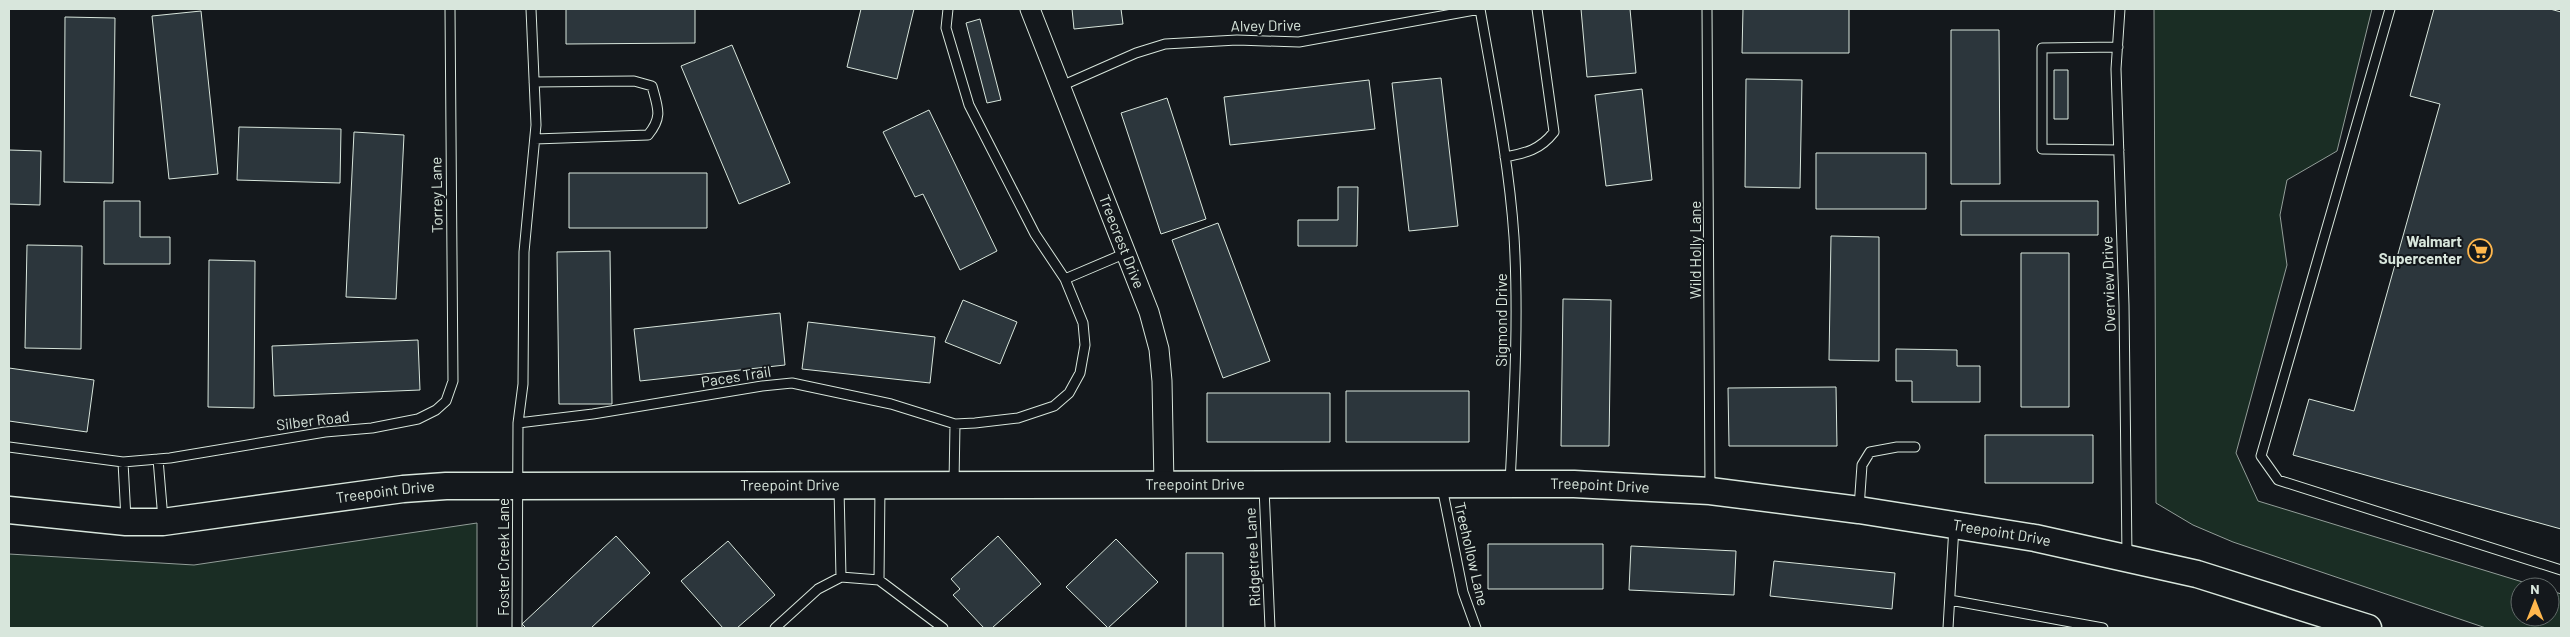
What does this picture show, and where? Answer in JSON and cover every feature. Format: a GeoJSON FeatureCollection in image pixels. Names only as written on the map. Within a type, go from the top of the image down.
{"type":"FeatureCollection","features":[{"type":"Feature","properties":{"kind":"street","name":"Treecrest Drive"},"geometry":{"type":"LineString","coordinates":[[1030,9],[1059,87],[1149,312],[1159,349],[1162,381],[1164,485]]}},
{"type":"Feature","properties":{"kind":"street","name":"Treepoint Drive"},"geometry":{"type":"LineString","coordinates":[[9,510],[126,522],[163,522],[403,489],[446,486],[1574,484],[1710,491],[1859,510],[2035,538],[2206,577],[2368,628]]}},
{"type":"Feature","properties":{"kind":"lane","name":"Torrey Lane"},"geometry":{"type":"LineString","coordinates":[[450,9],[453,381]]}},
{"type":"Feature","properties":{"kind":"lane"},"geometry":{"type":"LineString","coordinates":[[518,486],[518,423],[523,384],[524,252],[535,139],[531,9]]}},
{"type":"Feature","properties":{"kind":"lane","name":"Paces Trail"},"geometry":{"type":"LineString","coordinates":[[518,423],[594,414],[762,386],[792,383],[891,404],[955,424],[1018,418],[1054,406],[1069,393],[1080,373],[1085,345],[1083,323],[1065,279],[1035,234],[969,105],[946,28],[948,9]]}},
{"type":"Feature","properties":{"kind":"lane","name":"Alvey Drive"},"geometry":{"type":"LineString","coordinates":[[1059,87],[1136,53],[1165,44],[1237,40],[1298,42],[1480,9]]}},
{"type":"Feature","properties":{"kind":"lane","name":"Sigmond Drive"},"geometry":{"type":"LineString","coordinates":[[1480,9],[1505,157],[1514,236],[1517,310],[1510,484]]}},
{"type":"Feature","properties":{"kind":"lane"},"geometry":{"type":"LineString","coordinates":[[1505,157],[1531,152],[1546,142],[1554,132],[1537,9]]}},
{"type":"Feature","properties":{"kind":"lane","name":"Wild Holly Lane"},"geometry":{"type":"LineString","coordinates":[[1707,9],[1710,491]]}},
{"type":"Feature","properties":{"kind":"lane","name":"Overview Drive"},"geometry":{"type":"LineString","coordinates":[[2120,9],[2118,47],[2119,150],[2124,305],[2128,559]]}},
{"type":"Feature","properties":{"kind":"lane"},"geometry":{"type":"LineString","coordinates":[[2390,9],[2260,456],[2278,480],[2561,570]]}},
{"type":"Feature","properties":{"kind":"lane"},"geometry":{"type":"LineString","coordinates":[[2118,47],[2042,48],[2042,149],[2119,150]]}},
{"type":"Feature","properties":{"kind":"lane"},"geometry":{"type":"LineString","coordinates":[[534,82],[634,81],[652,86],[658,109],[657,124],[648,135],[535,139]]}},
{"type":"Feature","properties":{"kind":"lane"},"geometry":{"type":"LineString","coordinates":[[1065,279],[1126,253]]}},
{"type":"Feature","properties":{"kind":"lane","name":"Silber Road"},"geometry":{"type":"LineString","coordinates":[[9,447],[123,462],[158,459],[325,432],[372,428],[418,419],[436,410],[446,401],[453,381]]}},
{"type":"Feature","properties":{"kind":"lane"},"geometry":{"type":"LineString","coordinates":[[954,485],[955,424]]}},
{"type":"Feature","properties":{"kind":"lane"},"geometry":{"type":"LineString","coordinates":[[1859,510],[1862,465],[1870,452],[1897,447],[1914,447]]}},
{"type":"Feature","properties":{"kind":"lane"},"geometry":{"type":"LineString","coordinates":[[158,459],[163,522]]}},
{"type":"Feature","properties":{"kind":"lane"},"geometry":{"type":"LineString","coordinates":[[123,462],[126,522]]}},
{"type":"Feature","properties":{"kind":"lane","name":"Ridgetree Lane"},"geometry":{"type":"LineString","coordinates":[[1264,485],[1270,628]]}},
{"type":"Feature","properties":{"kind":"lane","name":"Treehollow Lane"},"geometry":{"type":"LineString","coordinates":[[1441,485],[1463,592],[1476,628]]}},
{"type":"Feature","properties":{"kind":"lane","name":"Foster Creek Lane"},"geometry":{"type":"LineString","coordinates":[[517,628],[518,486]]}},
{"type":"Feature","properties":{"kind":"lane"},"geometry":{"type":"LineString","coordinates":[[839,486],[841,578]]}},
{"type":"Feature","properties":{"kind":"lane"},"geometry":{"type":"LineString","coordinates":[[879,580],[880,486]]}},
{"type":"Feature","properties":{"kind":"lane"},"geometry":{"type":"LineString","coordinates":[[1948,628],[1954,525]]}},
{"type":"Feature","properties":{"kind":"lane"},"geometry":{"type":"LineString","coordinates":[[775,628],[818,589],[841,578],[879,580],[943,628]]}},
{"type":"Feature","properties":{"kind":"lane"},"geometry":{"type":"LineString","coordinates":[[1950,600],[2103,628]]}},
{"type":"Feature","properties":{"kind":"green space"},"geometry":{"type":"Polygon","coordinates":[[[2154,9],[2372,9],[2337,151],[2287,180],[2280,215],[2287,265],[2236,453],[2258,501],[2510,578],[2510,627],[2560,627],[2561,594],[2561,628],[2486,628],[2233,542],[2193,525],[2156,503],[2154,9]]]}},
{"type":"Feature","properties":{"kind":"green space"},"geometry":{"type":"Polygon","coordinates":[[[477,523],[477,628],[9,628],[9,554],[194,565],[477,523]]]}},
{"type":"Feature","properties":{"kind":"building"},"geometry":{"type":"Polygon","coordinates":[[[566,9],[695,9],[695,43],[566,44],[566,9]]]}},
{"type":"Feature","properties":{"kind":"building"},"geometry":{"type":"Polygon","coordinates":[[[861,9],[914,9],[897,79],[847,67],[861,9]]]}},
{"type":"Feature","properties":{"kind":"building"},"geometry":{"type":"Polygon","coordinates":[[[1072,9],[1121,9],[1123,24],[1074,29],[1072,9]]]}},
{"type":"Feature","properties":{"kind":"building"},"geometry":{"type":"Polygon","coordinates":[[[1581,9],[1630,9],[1636,73],[1587,77],[1581,9]]]}},
{"type":"Feature","properties":{"kind":"building"},"geometry":{"type":"Polygon","coordinates":[[[1743,9],[1849,9],[1849,53],[1742,53],[1743,9]]]}},
{"type":"Feature","properties":{"kind":"building","name":"Walmart Supercenter"},"geometry":{"type":"Polygon","coordinates":[[[2434,9],[2550,9],[2561,12],[2561,529],[2293,455],[2309,399],[2354,411],[2440,104],[2410,96],[2434,9]]]}},
{"type":"Feature","properties":{"kind":"building"},"geometry":{"type":"Polygon","coordinates":[[[201,11],[218,174],[169,179],[152,16],[201,11]]]}},
{"type":"Feature","properties":{"kind":"building"},"geometry":{"type":"Polygon","coordinates":[[[65,17],[115,18],[113,183],[64,182],[65,17]]]}},
{"type":"Feature","properties":{"kind":"building"},"geometry":{"type":"Polygon","coordinates":[[[980,19],[1001,100],[987,103],[966,23],[980,19]]]}},
{"type":"Feature","properties":{"kind":"building"},"geometry":{"type":"Polygon","coordinates":[[[1951,30],[1999,30],[2000,184],[1951,184],[1951,30]]]}},
{"type":"Feature","properties":{"kind":"building"},"geometry":{"type":"Polygon","coordinates":[[[732,45],[790,183],[739,204],[681,66],[732,45]]]}},
{"type":"Feature","properties":{"kind":"building"},"geometry":{"type":"Polygon","coordinates":[[[2054,70],[2068,70],[2068,119],[2054,119],[2054,70]]]}},
{"type":"Feature","properties":{"kind":"building"},"geometry":{"type":"Polygon","coordinates":[[[1441,78],[1458,226],[1409,231],[1392,83],[1441,78]]]}},
{"type":"Feature","properties":{"kind":"building"},"geometry":{"type":"Polygon","coordinates":[[[1746,79],[1802,80],[1800,188],[1745,187],[1746,79]]]}},
{"type":"Feature","properties":{"kind":"building"},"geometry":{"type":"Polygon","coordinates":[[[1369,80],[1375,129],[1230,145],[1224,97],[1369,80]]]}},
{"type":"Feature","properties":{"kind":"building"},"geometry":{"type":"Polygon","coordinates":[[[1642,89],[1652,180],[1606,186],[1595,95],[1642,89]]]}},
{"type":"Feature","properties":{"kind":"building"},"geometry":{"type":"Polygon","coordinates":[[[1167,98],[1206,219],[1161,234],[1121,113],[1167,98]]]}},
{"type":"Feature","properties":{"kind":"building"},"geometry":{"type":"Polygon","coordinates":[[[929,110],[997,251],[960,270],[923,194],[915,197],[883,132],[929,110]]]}},
{"type":"Feature","properties":{"kind":"building"},"geometry":{"type":"Polygon","coordinates":[[[239,127],[341,129],[340,183],[237,180],[239,127]]]}},
{"type":"Feature","properties":{"kind":"building"},"geometry":{"type":"Polygon","coordinates":[[[354,132],[404,135],[396,299],[346,297],[354,132]]]}},
{"type":"Feature","properties":{"kind":"building"},"geometry":{"type":"Polygon","coordinates":[[[9,150],[41,151],[40,205],[9,204],[9,150]]]}},
{"type":"Feature","properties":{"kind":"building"},"geometry":{"type":"Polygon","coordinates":[[[1816,153],[1926,153],[1926,209],[1816,209],[1816,153]]]}},
{"type":"Feature","properties":{"kind":"building"},"geometry":{"type":"Polygon","coordinates":[[[569,173],[707,173],[707,228],[569,228],[569,173]]]}},
{"type":"Feature","properties":{"kind":"building"},"geometry":{"type":"Polygon","coordinates":[[[1338,187],[1358,187],[1357,246],[1298,246],[1298,220],[1338,220],[1338,187]]]}},
{"type":"Feature","properties":{"kind":"building"},"geometry":{"type":"Polygon","coordinates":[[[104,201],[140,201],[140,237],[170,237],[170,264],[104,264],[104,201]]]}},
{"type":"Feature","properties":{"kind":"building"},"geometry":{"type":"Polygon","coordinates":[[[1961,201],[2098,201],[2098,235],[1961,235],[1961,201]]]}},
{"type":"Feature","properties":{"kind":"building"},"geometry":{"type":"Polygon","coordinates":[[[1218,223],[1270,361],[1223,378],[1172,240],[1218,223]]]}},
{"type":"Feature","properties":{"kind":"building"},"geometry":{"type":"Polygon","coordinates":[[[1831,236],[1879,237],[1879,361],[1829,360],[1831,236]]]}},
{"type":"Feature","properties":{"kind":"building"},"geometry":{"type":"Polygon","coordinates":[[[27,245],[82,246],[81,349],[25,348],[27,245]]]}},
{"type":"Feature","properties":{"kind":"building"},"geometry":{"type":"Polygon","coordinates":[[[610,251],[612,404],[559,404],[557,252],[610,251]]]}},
{"type":"Feature","properties":{"kind":"building"},"geometry":{"type":"Polygon","coordinates":[[[2021,253],[2069,253],[2069,407],[2021,407],[2021,253]]]}},
{"type":"Feature","properties":{"kind":"building"},"geometry":{"type":"Polygon","coordinates":[[[209,260],[255,261],[254,408],[208,407],[209,260]]]}},
{"type":"Feature","properties":{"kind":"building"},"geometry":{"type":"Polygon","coordinates":[[[1563,299],[1611,300],[1609,446],[1561,446],[1563,299]]]}},
{"type":"Feature","properties":{"kind":"building"},"geometry":{"type":"Polygon","coordinates":[[[963,300],[1017,322],[1000,364],[945,342],[963,300]]]}},
{"type":"Feature","properties":{"kind":"building"},"geometry":{"type":"Polygon","coordinates":[[[780,313],[785,365],[640,381],[634,329],[780,313]]]}},
{"type":"Feature","properties":{"kind":"building"},"geometry":{"type":"Polygon","coordinates":[[[808,322],[935,337],[930,383],[802,369],[808,322]]]}},
{"type":"Feature","properties":{"kind":"building"},"geometry":{"type":"Polygon","coordinates":[[[418,340],[420,390],[274,396],[272,346],[418,340]]]}},
{"type":"Feature","properties":{"kind":"building"},"geometry":{"type":"Polygon","coordinates":[[[1896,349],[1957,350],[1957,366],[1980,366],[1980,402],[1912,402],[1912,381],[1896,381],[1896,349]]]}},
{"type":"Feature","properties":{"kind":"building"},"geometry":{"type":"Polygon","coordinates":[[[9,368],[94,380],[87,432],[9,421],[9,368]]]}},
{"type":"Feature","properties":{"kind":"building"},"geometry":{"type":"Polygon","coordinates":[[[1836,387],[1837,446],[1729,446],[1728,388],[1836,387]]]}},
{"type":"Feature","properties":{"kind":"building"},"geometry":{"type":"Polygon","coordinates":[[[1346,391],[1469,391],[1469,442],[1346,442],[1346,391]]]}},
{"type":"Feature","properties":{"kind":"building"},"geometry":{"type":"Polygon","coordinates":[[[1207,393],[1330,393],[1330,442],[1207,442],[1207,393]]]}},
{"type":"Feature","properties":{"kind":"building"},"geometry":{"type":"Polygon","coordinates":[[[1985,435],[2093,435],[2093,483],[1985,483],[1985,435]]]}},
{"type":"Feature","properties":{"kind":"building"},"geometry":{"type":"Polygon","coordinates":[[[616,536],[650,573],[591,628],[526,628],[522,624],[616,536]]]}},
{"type":"Feature","properties":{"kind":"building"},"geometry":{"type":"Polygon","coordinates":[[[998,536],[1041,584],[992,628],[984,628],[953,595],[960,589],[951,579],[998,536]]]}},
{"type":"Feature","properties":{"kind":"building"},"geometry":{"type":"Polygon","coordinates":[[[1116,539],[1158,582],[1108,628],[1066,587],[1116,539]]]}},
{"type":"Feature","properties":{"kind":"building"},"geometry":{"type":"Polygon","coordinates":[[[728,541],[775,595],[737,628],[723,628],[681,581],[728,541]]]}},
{"type":"Feature","properties":{"kind":"building"},"geometry":{"type":"Polygon","coordinates":[[[1488,544],[1603,544],[1603,589],[1488,589],[1488,544]]]}},
{"type":"Feature","properties":{"kind":"building"},"geometry":{"type":"Polygon","coordinates":[[[1631,546],[1736,551],[1734,595],[1629,590],[1631,546]]]}},
{"type":"Feature","properties":{"kind":"building"},"geometry":{"type":"Polygon","coordinates":[[[1186,553],[1223,553],[1223,628],[1186,628],[1186,553]]]}},
{"type":"Feature","properties":{"kind":"building"},"geometry":{"type":"Polygon","coordinates":[[[1774,561],[1895,573],[1892,609],[1770,596],[1774,561]]]}},
{"type":"Feature","properties":{"kind":"place","name":"Walmart Supercenter"},"geometry":{"type":"Point","coordinates":[2480,251]}}]}
